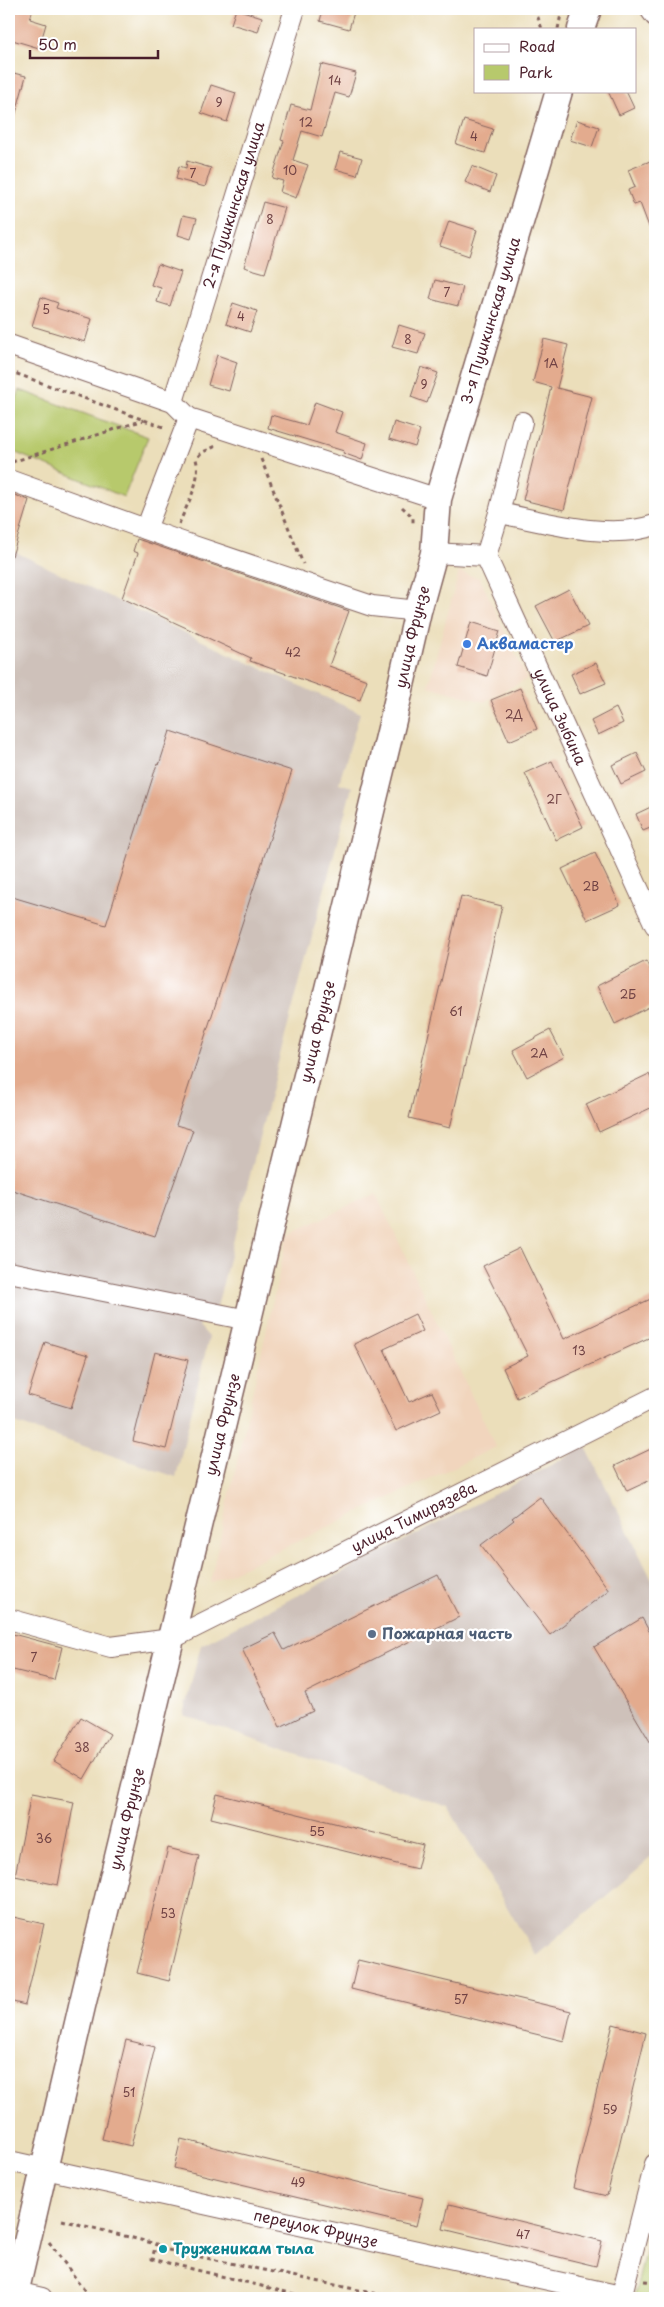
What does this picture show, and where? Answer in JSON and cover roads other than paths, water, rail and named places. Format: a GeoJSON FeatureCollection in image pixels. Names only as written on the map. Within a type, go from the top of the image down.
{"type":"FeatureCollection","features":[{"type":"Feature","properties":{"kind":"main road"},"geometry":{"type":"LineString","coordinates":[[581,28],[588,9]]}},
{"type":"Feature","properties":{"kind":"main road","name":"3-я Пушкинская улица"},"geometry":{"type":"LineString","coordinates":[[434,553],[438,499],[559,92]]}},
{"type":"Feature","properties":{"kind":"main road","name":"улица Фрунзе"},"geometry":{"type":"LineString","coordinates":[[15,2295],[418,611],[434,553]]}},
{"type":"Feature","properties":{"kind":"street","name":"2-я Пушкинская улица"},"geometry":{"type":"LineString","coordinates":[[173,402],[296,9]]}},
{"type":"Feature","properties":{"kind":"street"},"geometry":{"type":"LineString","coordinates":[[650,9],[655,16]]}},
{"type":"Feature","properties":{"kind":"street"},"geometry":{"type":"LineString","coordinates":[[9,345],[173,402],[188,418],[438,499]]}},
{"type":"Feature","properties":{"kind":"street"},"geometry":{"type":"LineString","coordinates":[[146,530],[188,418]]}},
{"type":"Feature","properties":{"kind":"street"},"geometry":{"type":"LineString","coordinates":[[434,553],[486,556],[522,422]]}},
{"type":"Feature","properties":{"kind":"street"},"geometry":{"type":"LineString","coordinates":[[9,480],[146,530],[372,606],[418,611]]}},
{"type":"Feature","properties":{"kind":"street"},"geometry":{"type":"LineString","coordinates":[[499,512],[593,531],[645,528],[655,525]]}},
{"type":"Feature","properties":{"kind":"street","name":"улица Зыбина"},"geometry":{"type":"LineString","coordinates":[[486,556],[655,925]]}},
{"type":"Feature","properties":{"kind":"street"},"geometry":{"type":"LineString","coordinates":[[9,1272],[248,1320]]}},
{"type":"Feature","properties":{"kind":"street","name":"улица Тимирязева"},"geometry":{"type":"LineString","coordinates":[[9,1619],[110,1647],[171,1639],[655,1397]]}},
{"type":"Feature","properties":{"kind":"street","name":"переулок Фрунзе"},"geometry":{"type":"LineString","coordinates":[[9,2161],[621,2297]]}},
{"type":"Feature","properties":{"kind":"street"},"geometry":{"type":"LineString","coordinates":[[621,2297],[655,2164]]}},
{"type":"Feature","properties":{"kind":"street"},"geometry":{"type":"LineString","coordinates":[[15,2295],[42,2298]]}},
{"type":"Feature","properties":{"kind":"place","name":"Аквамастер"},"geometry":{"type":"Point","coordinates":[467,644]}},
{"type":"Feature","properties":{"kind":"place","name":"Пожарная часть"},"geometry":{"type":"Point","coordinates":[372,1634]}},
{"type":"Feature","properties":{"kind":"place","name":"Труженикам тыла"},"geometry":{"type":"Point","coordinates":[163,2249]}}]}
